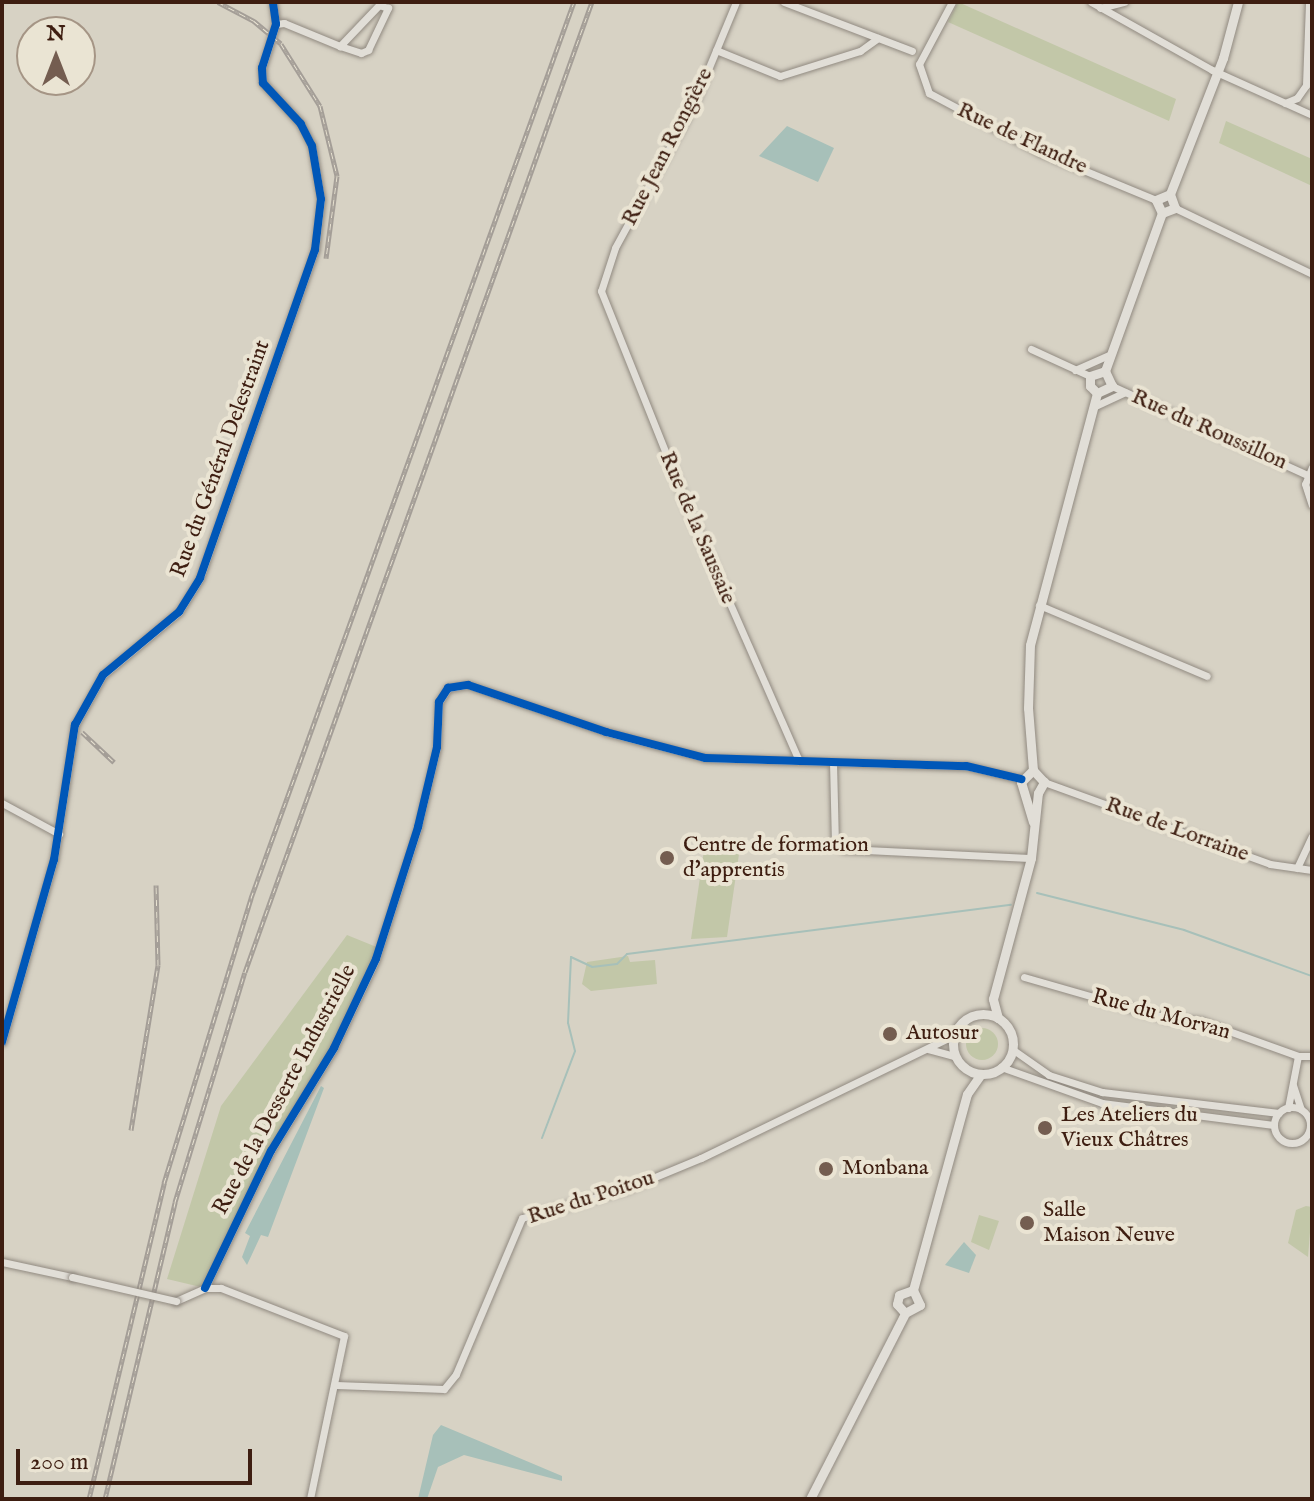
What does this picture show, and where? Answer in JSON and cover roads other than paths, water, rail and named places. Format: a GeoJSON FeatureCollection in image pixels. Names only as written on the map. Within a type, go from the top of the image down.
{"type":"FeatureCollection","features":[{"type":"Feature","properties":{"kind":"street","name":"Rue du Général Delestraint"},"geometry":{"type":"LineString","coordinates":[[2,1042],[59,834],[69,746],[79,714],[103,675],[179,612],[200,578],[315,250],[321,199],[312,146],[301,124],[263,83],[262,68],[276,24],[273,2]]}},
{"type":"Feature","properties":{"kind":"street","name":"Rue Jean Rongière"},"geometry":{"type":"LineString","coordinates":[[601,291],[615,248],[695,101],[736,2]]}},
{"type":"Feature","properties":{"kind":"street"},"geometry":{"type":"LineString","coordinates":[[784,2],[912,51]]}},
{"type":"Feature","properties":{"kind":"street","name":"Rue de Flandre"},"geometry":{"type":"LineString","coordinates":[[952,2],[919,72],[933,97],[1058,160],[1156,200]]}},
{"type":"Feature","properties":{"kind":"street"},"geometry":{"type":"LineString","coordinates":[[1091,2],[1216,72],[1312,115]]}},
{"type":"Feature","properties":{"kind":"street"},"geometry":{"type":"LineString","coordinates":[[1100,8],[1124,2]]}},
{"type":"Feature","properties":{"kind":"street"},"geometry":{"type":"LineString","coordinates":[[1238,2],[1216,72],[1170,194],[1175,208],[1312,274]]}},
{"type":"Feature","properties":{"kind":"street"},"geometry":{"type":"LineString","coordinates":[[1285,103],[1297,98],[1306,85],[1309,2]]}},
{"type":"Feature","properties":{"kind":"street"},"geometry":{"type":"LineString","coordinates":[[276,24],[340,46],[368,50],[388,8],[379,5],[340,46]]}},
{"type":"Feature","properties":{"kind":"street"},"geometry":{"type":"LineString","coordinates":[[716,50],[780,76],[860,51],[878,38]]}},
{"type":"Feature","properties":{"kind":"street"},"geometry":{"type":"LineString","coordinates":[[955,1056],[954,1035],[963,1021],[979,1014],[993,999],[1031,858],[1038,793],[1044,782],[1033,770],[1028,666],[1039,605],[1097,393],[1112,386],[1105,371],[1108,355],[1162,213],[1156,200],[1170,194]]}},
{"type":"Feature","properties":{"kind":"street"},"geometry":{"type":"LineString","coordinates":[[1162,213],[1175,208]]}},
{"type":"Feature","properties":{"kind":"street","name":"Rue de la Saussaie"},"geometry":{"type":"LineString","coordinates":[[601,291],[672,471],[799,761]]}},
{"type":"Feature","properties":{"kind":"street"},"geometry":{"type":"LineString","coordinates":[[1031,349],[1090,376],[1105,371]]}},
{"type":"Feature","properties":{"kind":"street"},"geometry":{"type":"LineString","coordinates":[[1075,370],[1108,355]]}},
{"type":"Feature","properties":{"kind":"street"},"geometry":{"type":"LineString","coordinates":[[1090,376],[1090,386],[1097,393]]}},
{"type":"Feature","properties":{"kind":"street","name":"Rue du Roussillon"},"geometry":{"type":"LineString","coordinates":[[1112,386],[1309,471],[1312,505]]}},
{"type":"Feature","properties":{"kind":"street"},"geometry":{"type":"LineString","coordinates":[[1093,407],[1125,392]]}},
{"type":"Feature","properties":{"kind":"street"},"geometry":{"type":"LineString","coordinates":[[1039,605],[1207,676]]}},
{"type":"Feature","properties":{"kind":"street","name":"Rue de la Desserte Industrielle"},"geometry":{"type":"LineString","coordinates":[[205,1288],[258,1175],[339,1038],[376,959],[418,827],[445,691],[468,685],[606,732],[705,758],[966,766],[1021,779]]}},
{"type":"Feature","properties":{"kind":"street"},"geometry":{"type":"LineString","coordinates":[[833,762],[835,843],[844,849],[1031,858]]}},
{"type":"Feature","properties":{"kind":"street"},"geometry":{"type":"LineString","coordinates":[[1033,770],[1021,779],[1035,829]]}},
{"type":"Feature","properties":{"kind":"street","name":"Rue de Lorraine"},"geometry":{"type":"LineString","coordinates":[[1044,782],[1270,864],[1312,870]]}},
{"type":"Feature","properties":{"kind":"street"},"geometry":{"type":"LineString","coordinates":[[1024,791],[1038,793]]}},
{"type":"Feature","properties":{"kind":"street"},"geometry":{"type":"LineString","coordinates":[[2,803],[59,834]]}},
{"type":"Feature","properties":{"kind":"street"},"geometry":{"type":"LineString","coordinates":[[1297,868],[1312,836]]}},
{"type":"Feature","properties":{"kind":"street","name":"Rue du Morvan"},"geometry":{"type":"LineString","coordinates":[[1024,977],[1167,1018],[1201,1021],[1298,1056],[1312,1056]]}},
{"type":"Feature","properties":{"kind":"street"},"geometry":{"type":"LineString","coordinates":[[993,999],[998,1018]]}},
{"type":"Feature","properties":{"kind":"street"},"geometry":{"type":"LineString","coordinates":[[979,1014],[998,1018],[1007,1026],[1012,1049],[1049,1075],[1102,1092],[1279,1113],[1288,1108],[1306,1112]]}},
{"type":"Feature","properties":{"kind":"street","name":"Rue du Poitou"},"geometry":{"type":"LineString","coordinates":[[336,1385],[444,1389],[456,1374],[522,1218],[650,1179],[954,1035]]}},
{"type":"Feature","properties":{"kind":"street"},"geometry":{"type":"LineString","coordinates":[[928,1049],[955,1056],[967,1069],[981,1074]]}},
{"type":"Feature","properties":{"kind":"street"},"geometry":{"type":"LineString","coordinates":[[1001,1067],[1012,1049]]}},
{"type":"Feature","properties":{"kind":"street"},"geometry":{"type":"LineString","coordinates":[[1288,1108],[1298,1056]]}},
{"type":"Feature","properties":{"kind":"street"},"geometry":{"type":"LineString","coordinates":[[967,1094],[981,1074],[1001,1067],[1102,1103],[1274,1125]]}},
{"type":"Feature","properties":{"kind":"street"},"geometry":{"type":"LineString","coordinates":[[810,1499],[823,1480],[905,1313],[920,1305],[913,1290],[967,1094],[967,1069]]}},
{"type":"Feature","properties":{"kind":"street"},"geometry":{"type":"LineString","coordinates":[[1279,1113],[1274,1125],[1280,1139],[1290,1143],[1310,1132],[1306,1112],[1293,1085]]}},
{"type":"Feature","properties":{"kind":"street"},"geometry":{"type":"LineString","coordinates":[[2,1262],[176,1301],[205,1288],[221,1288],[343,1334],[336,1385],[310,1499]]}},
{"type":"Feature","properties":{"kind":"street"},"geometry":{"type":"LineString","coordinates":[[905,1313],[897,1304],[899,1295],[913,1290]]}},
{"type":"Feature","properties":{"kind":"street"},"geometry":{"type":"LineString","coordinates":[[821,1499],[823,1480]]}},
{"type":"Feature","properties":{"kind":"water"},"geometry":{"type":"Polygon","coordinates":[[[787,126],[834,148],[818,182],[759,156],[787,126]]]}},
{"type":"Feature","properties":{"kind":"water"},"geometry":{"type":"Polygon","coordinates":[[[321,1086],[324,1088],[268,1237],[261,1235],[247,1265],[242,1257],[250,1236],[245,1233],[321,1086]]]}},
{"type":"Feature","properties":{"kind":"water"},"geometry":{"type":"Polygon","coordinates":[[[964,1242],[976,1255],[969,1273],[945,1265],[964,1242]]]}},
{"type":"Feature","properties":{"kind":"water"},"geometry":{"type":"Polygon","coordinates":[[[441,1425],[562,1476],[562,1481],[464,1455],[438,1467],[427,1499],[418,1499],[433,1435],[441,1425]]]}},
{"type":"Feature","properties":{"kind":"waterway"},"geometry":{"type":"LineString","coordinates":[[1037,893],[1184,930],[1312,976]]}},
{"type":"Feature","properties":{"kind":"waterway"},"geometry":{"type":"LineString","coordinates":[[542,1138],[575,1051],[568,1023],[571,957],[592,967],[617,964],[627,954],[1011,905]]}},
{"type":"Feature","properties":{"kind":"railway"},"geometry":{"type":"LineString","coordinates":[[218,2],[254,21],[281,44],[320,106],[337,176],[326,258]]}},
{"type":"Feature","properties":{"kind":"railway"},"geometry":{"type":"LineString","coordinates":[[89,1499],[164,1183],[251,898],[574,2]]}},
{"type":"Feature","properties":{"kind":"railway"},"geometry":{"type":"LineString","coordinates":[[105,1499],[175,1202],[245,972],[592,2]]}},
{"type":"Feature","properties":{"kind":"railway"},"geometry":{"type":"LineString","coordinates":[[82,732],[114,762]]}},
{"type":"Feature","properties":{"kind":"railway"},"geometry":{"type":"LineString","coordinates":[[131,1130],[158,965],[156,885]]}},
{"type":"Feature","properties":{"kind":"place","name":"Centre de formation d'apprentis"},"geometry":{"type":"Point","coordinates":[667,858]}},
{"type":"Feature","properties":{"kind":"place","name":"Autosur"},"geometry":{"type":"Point","coordinates":[890,1034]}},
{"type":"Feature","properties":{"kind":"place","name":"Les Ateliers du Vieux Châtres"},"geometry":{"type":"Point","coordinates":[1045,1128]}},
{"type":"Feature","properties":{"kind":"place","name":"Monbana"},"geometry":{"type":"Point","coordinates":[826,1169]}},
{"type":"Feature","properties":{"kind":"place","name":"Salle Maison Neuve"},"geometry":{"type":"Point","coordinates":[1027,1223]}}]}
